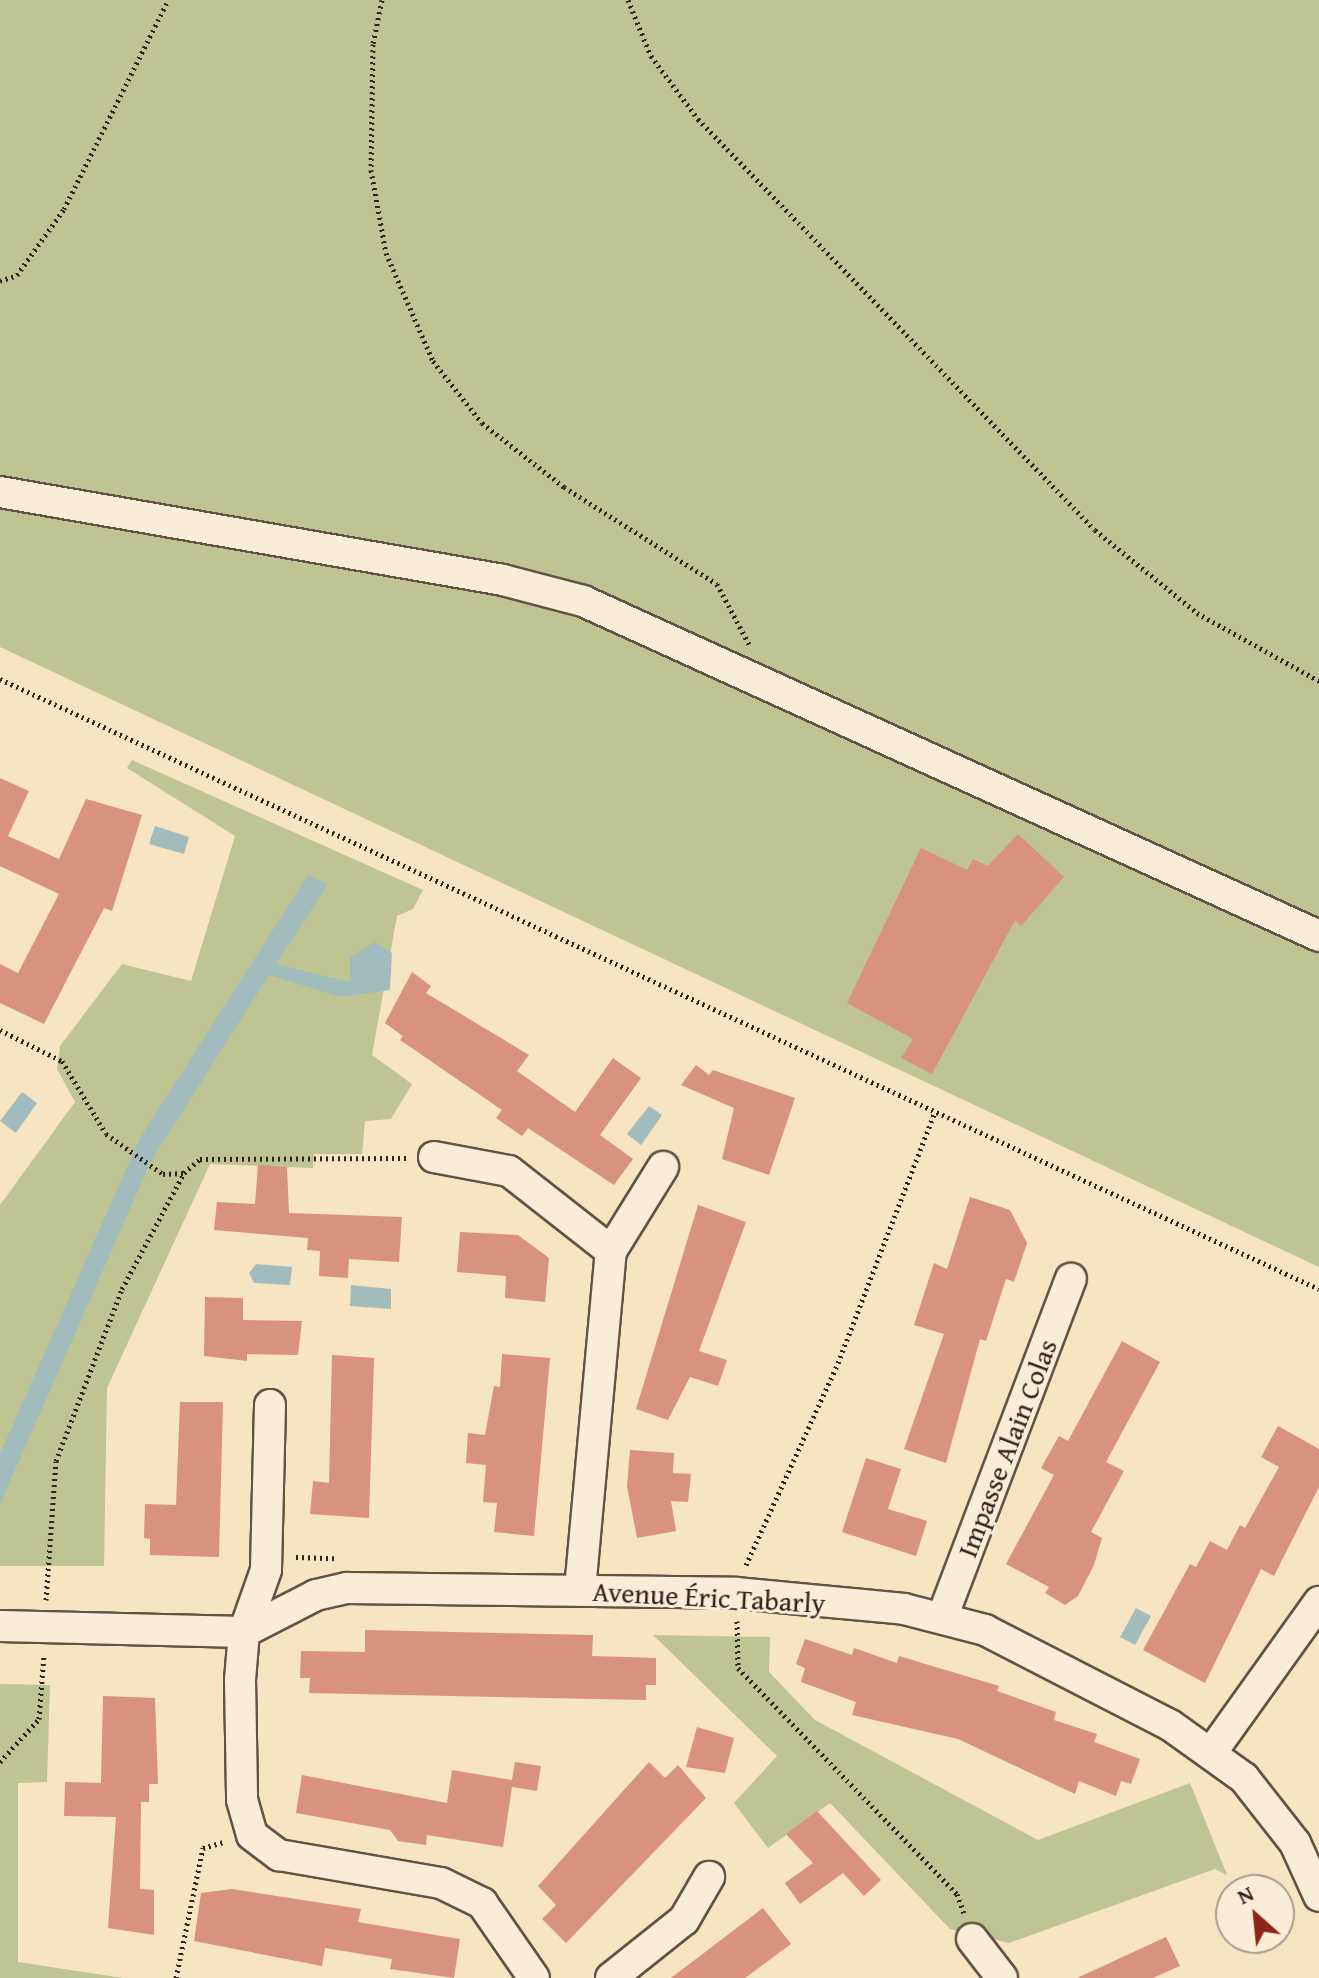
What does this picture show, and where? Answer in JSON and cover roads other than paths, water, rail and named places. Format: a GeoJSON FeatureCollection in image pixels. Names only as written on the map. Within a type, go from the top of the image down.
{"type":"FeatureCollection","features":[{"type":"Feature","properties":{"kind":"street"},"geometry":{"type":"LineString","coordinates":[[0,492],[503,580],[583,601],[1319,936]]}},
{"type":"Feature","properties":{"kind":"street"},"geometry":{"type":"LineString","coordinates":[[434,1157],[509,1171],[611,1251]]}},
{"type":"Feature","properties":{"kind":"street"},"geometry":{"type":"LineString","coordinates":[[580,1590],[611,1251],[663,1167]]}},
{"type":"Feature","properties":{"kind":"street","name":"Impasse Alain Colas"},"geometry":{"type":"LineString","coordinates":[[942,1618],[1071,1279]]}},
{"type":"Feature","properties":{"kind":"street"},"geometry":{"type":"LineString","coordinates":[[270,1405],[266,1570],[244,1632],[242,1800],[252,1835],[279,1855],[441,1883],[482,1903],[534,1978]]}},
{"type":"Feature","properties":{"kind":"street","name":"Avenue Éric Tabarly"},"geometry":{"type":"LineString","coordinates":[[0,1626],[244,1632],[316,1595],[347,1588],[736,1593],[942,1618],[1034,1653],[1170,1725],[1211,1753],[1273,1811],[1319,1896]]}},
{"type":"Feature","properties":{"kind":"street"},"geometry":{"type":"LineString","coordinates":[[1211,1753],[1319,1602]]}},
{"type":"Feature","properties":{"kind":"street"},"geometry":{"type":"LineString","coordinates":[[611,1978],[684,1920],[709,1877]]}},
{"type":"Feature","properties":{"kind":"street"},"geometry":{"type":"LineString","coordinates":[[972,1939],[1002,1978]]}},
{"type":"Feature","properties":{"kind":"water"},"geometry":{"type":"Polygon","coordinates":[[[155,826],[189,837],[184,854],[149,844],[155,826]]]}},
{"type":"Feature","properties":{"kind":"water"},"geometry":{"type":"Polygon","coordinates":[[[308,875],[328,884],[276,964],[350,982],[350,957],[375,942],[392,953],[390,990],[341,997],[269,975],[151,1161],[0,1504],[0,1454],[140,1138],[308,875]]]}},
{"type":"Feature","properties":{"kind":"water"},"geometry":{"type":"Polygon","coordinates":[[[22,1092],[37,1103],[16,1133],[0,1121],[22,1092]]]}},
{"type":"Feature","properties":{"kind":"water"},"geometry":{"type":"Polygon","coordinates":[[[649,1106],[662,1115],[641,1145],[627,1134],[649,1106]]]}},
{"type":"Feature","properties":{"kind":"water"},"geometry":{"type":"Polygon","coordinates":[[[256,1264],[292,1267],[290,1285],[254,1283],[249,1273],[256,1264]]]}},
{"type":"Feature","properties":{"kind":"water"},"geometry":{"type":"Polygon","coordinates":[[[351,1285],[391,1289],[391,1309],[350,1306],[351,1285]]]}},
{"type":"Feature","properties":{"kind":"water"},"geometry":{"type":"Polygon","coordinates":[[[1136,1608],[1151,1616],[1135,1645],[1120,1637],[1136,1608]]]}}]}
